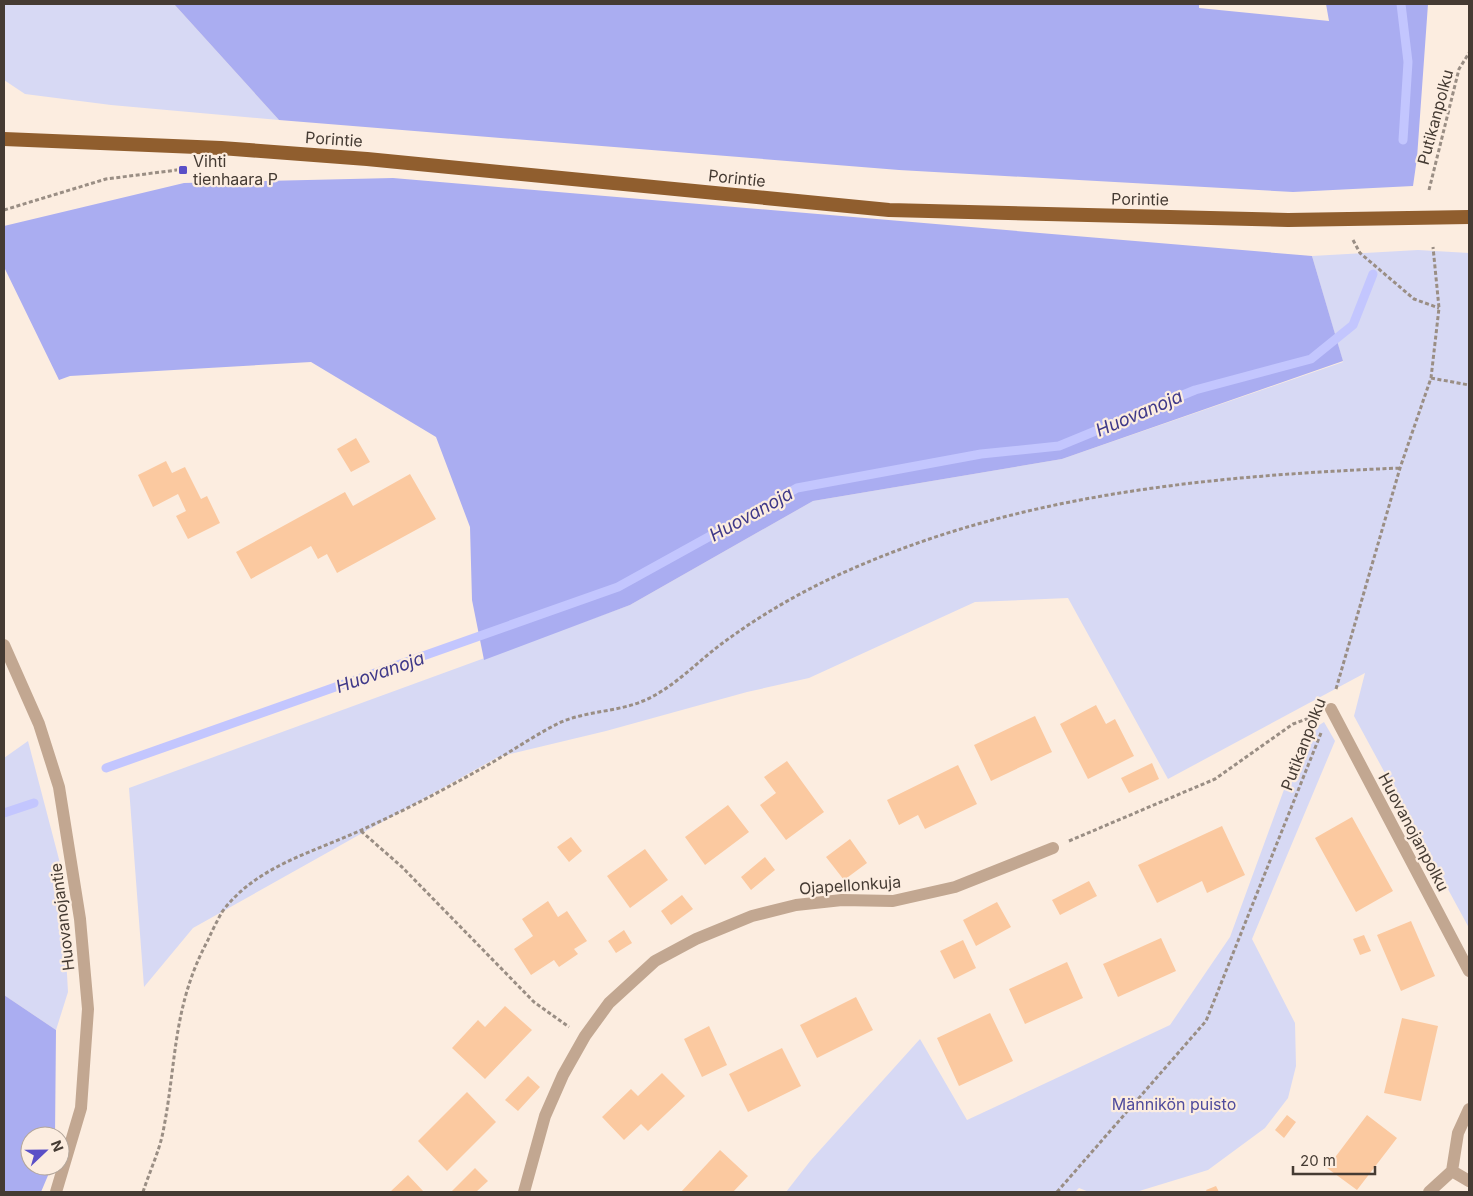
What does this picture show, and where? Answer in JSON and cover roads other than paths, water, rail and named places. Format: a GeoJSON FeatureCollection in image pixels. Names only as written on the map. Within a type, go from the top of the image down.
{"type":"FeatureCollection","features":[{"type":"Feature","properties":{"kind":"highway","name":"Porintie"},"geometry":{"type":"LineString","coordinates":[[4,139],[221,148],[367,159],[889,210],[1288,220],[1469,217]]}},
{"type":"Feature","properties":{"kind":"street","name":"Huovanojantie"},"geometry":{"type":"LineString","coordinates":[[4,645],[39,724],[59,787],[80,919],[88,1009],[81,1108],[56,1192]]}},
{"type":"Feature","properties":{"kind":"street","name":"Huovanojanpolku"},"geometry":{"type":"LineString","coordinates":[[1331,709],[1469,971]]}},
{"type":"Feature","properties":{"kind":"street","name":"Ojapellonkuja"},"geometry":{"type":"LineString","coordinates":[[525,1192],[545,1116],[563,1075],[585,1036],[609,1003],[656,961],[696,939],[736,922],[796,905],[842,900],[893,901],[955,887],[1053,848]]}},
{"type":"Feature","properties":{"kind":"street"},"geometry":{"type":"LineString","coordinates":[[1429,1192],[1452,1171],[1458,1133],[1469,1109]]}},
{"type":"Feature","properties":{"kind":"street"},"geometry":{"type":"LineString","coordinates":[[1452,1171],[1469,1181]]}},
{"type":"Feature","properties":{"kind":"waterway","name":"Huovanoja"},"geometry":{"type":"LineString","coordinates":[[1401,4],[1408,62],[1403,140]]}},
{"type":"Feature","properties":{"kind":"waterway","name":"Huovanoja"},"geometry":{"type":"LineString","coordinates":[[106,768],[618,587],[797,488],[981,454],[1059,446],[1195,390],[1311,359],[1353,325],[1373,274]]}},
{"type":"Feature","properties":{"kind":"waterway","name":"Huovanoja"},"geometry":{"type":"LineString","coordinates":[[4,813],[34,803]]}},
{"type":"Feature","properties":{"kind":"place","name":"Vihti tienhaara P"},"geometry":{"type":"Point","coordinates":[183,170]}},
{"type":"Feature","properties":{"kind":"park label","name":"Männikön puisto"},"geometry":{"type":"Point","coordinates":[1174,1104]}}]}
